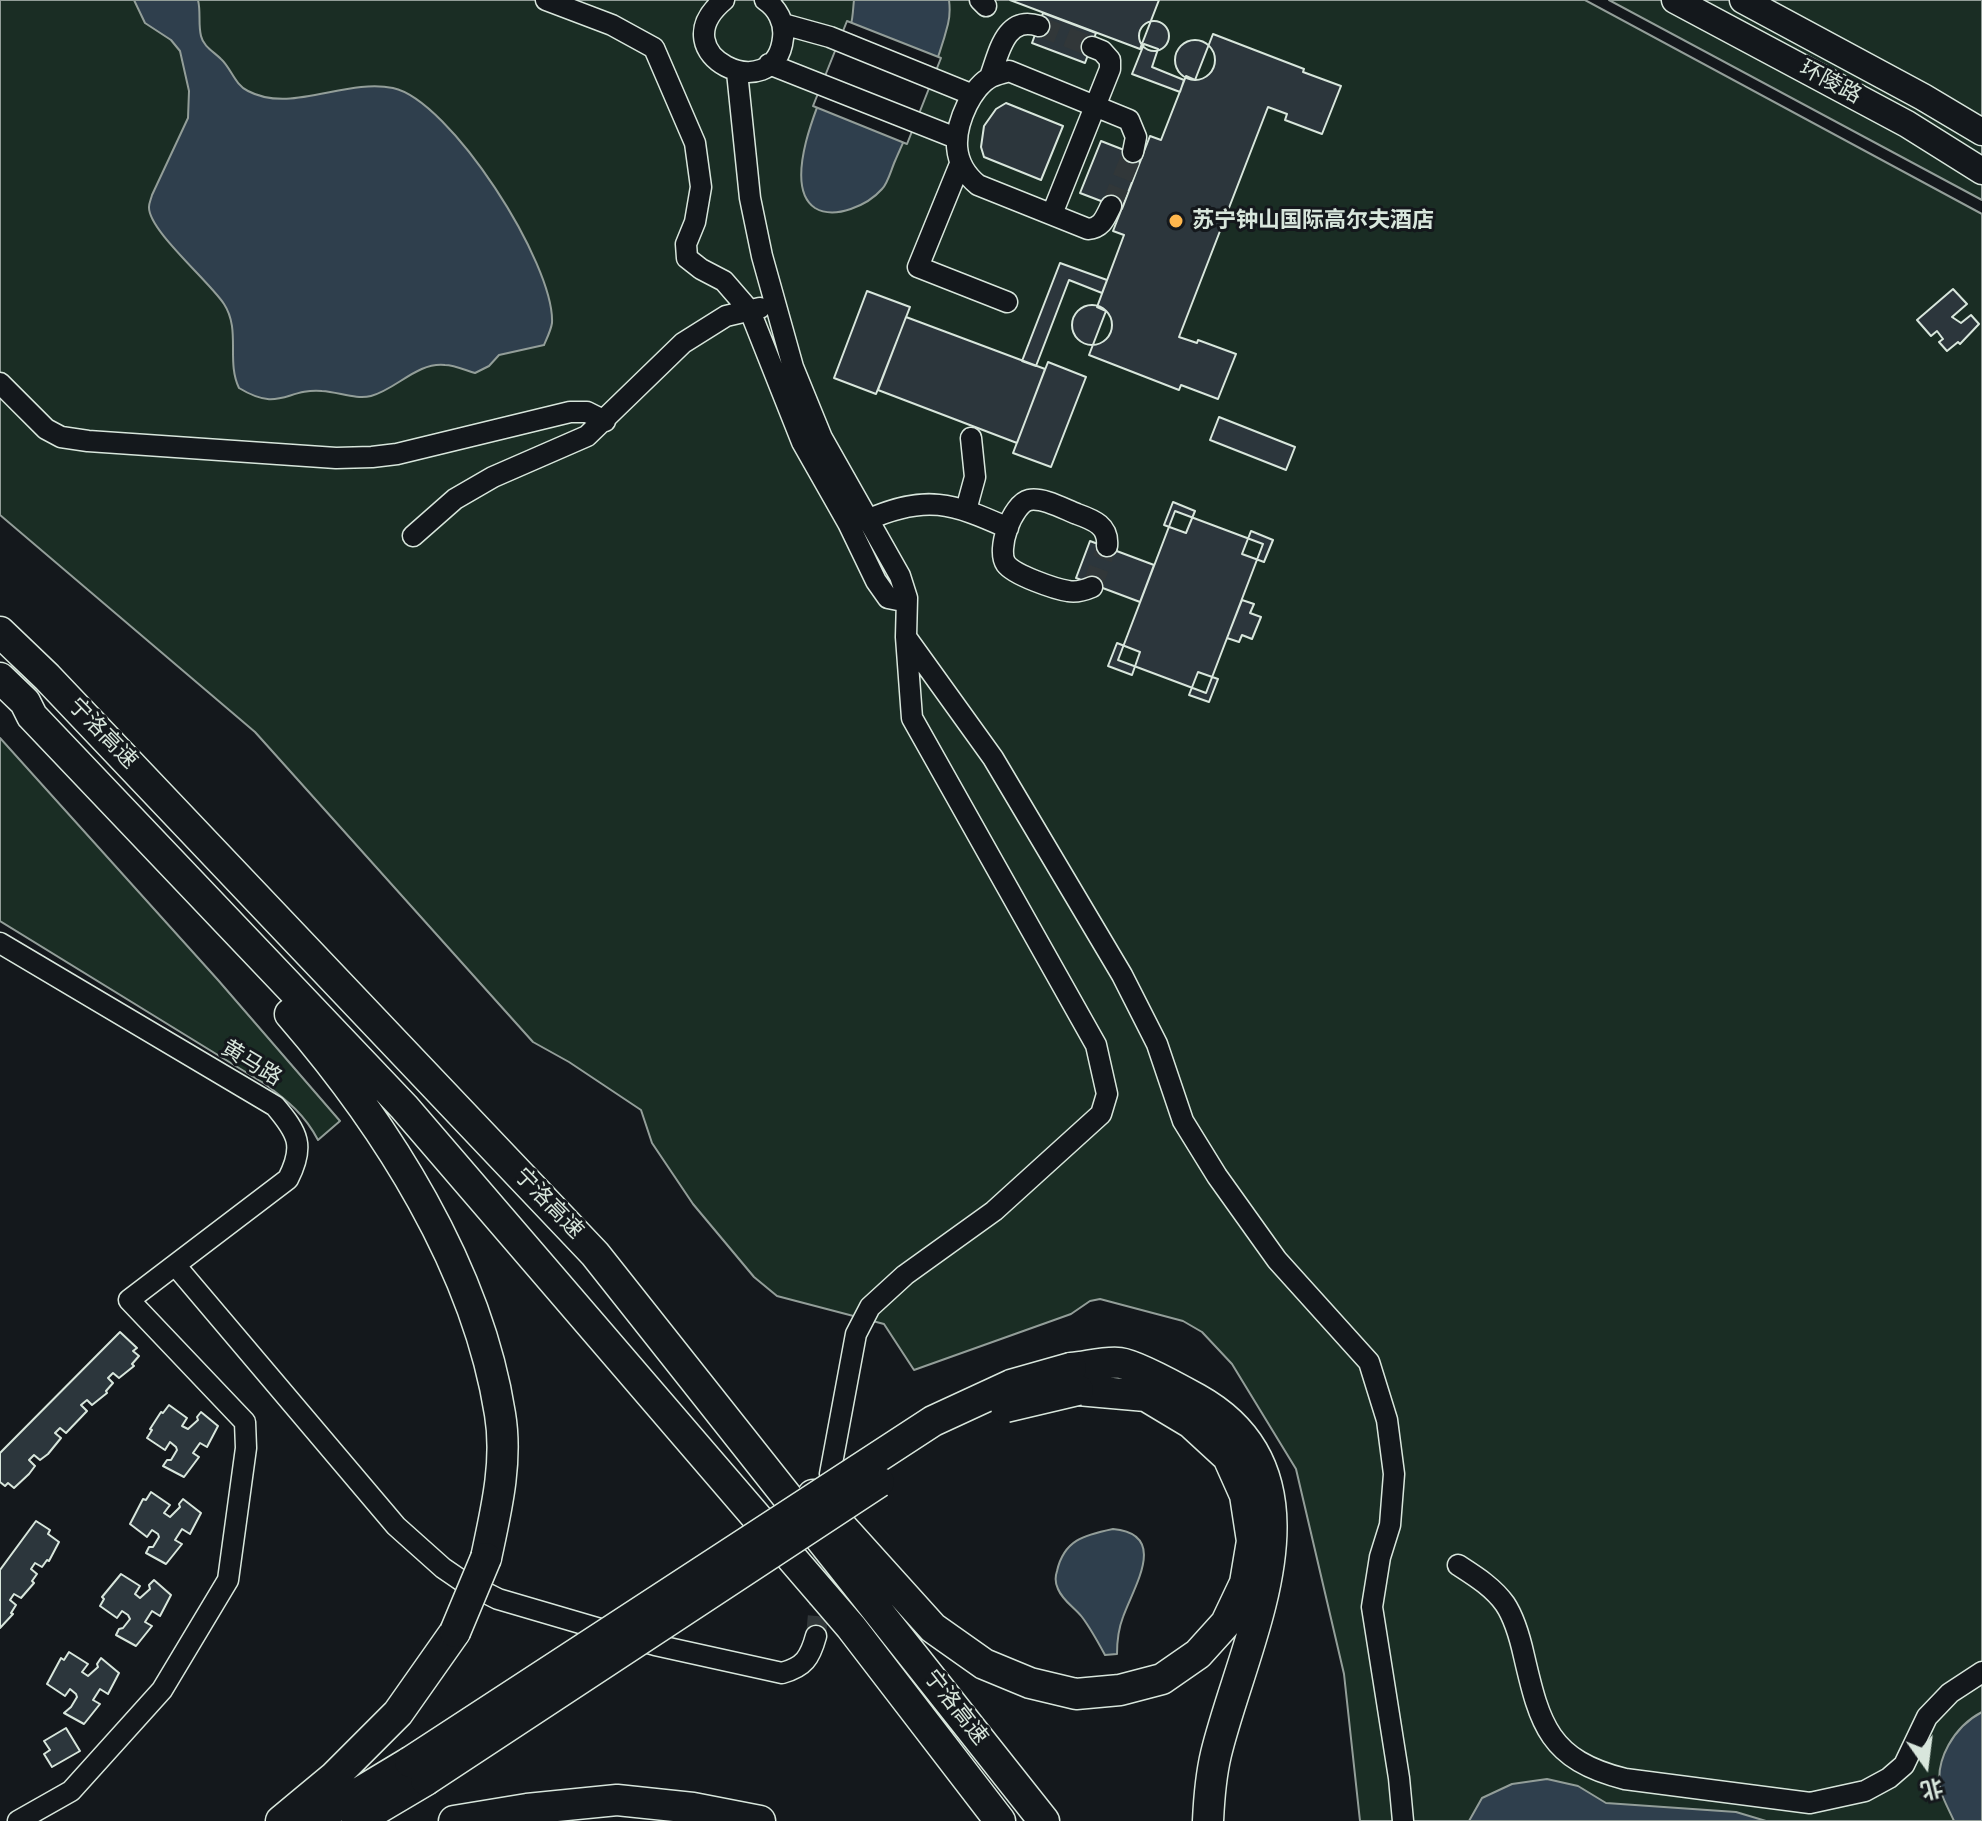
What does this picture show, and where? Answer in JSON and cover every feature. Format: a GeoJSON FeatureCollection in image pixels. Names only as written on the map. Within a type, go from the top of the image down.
{"type":"FeatureCollection","features":[{"type":"Feature","properties":{"kind":"highway","name":"宁洛高速"},"geometry":{"type":"LineString","coordinates":[[0,632],[58,688],[595,1254],[1044,1821]]}},
{"type":"Feature","properties":{"kind":"highway","name":"宁洛高速"},"geometry":{"type":"LineString","coordinates":[[0,678],[25,702],[32,716],[404,1107],[851,1627],[1000,1821]]}},
{"type":"Feature","properties":{"kind":"highway"},"geometry":{"type":"LineString","coordinates":[[32,716],[314,1042],[392,1150],[459,1270],[485,1349],[501,1416],[501,1487],[486,1558],[455,1632],[398,1713],[334,1777],[281,1821]]}},
{"type":"Feature","properties":{"kind":"highway"},"geometry":{"type":"LineString","coordinates":[[595,1254],[933,1628],[984,1664],[1030,1683],[1076,1694],[1120,1690],[1162,1679],[1198,1654],[1226,1623],[1245,1583],[1252,1541],[1245,1495],[1228,1457],[1191,1423],[1146,1396],[1074,1379]]}},
{"type":"Feature","properties":{"kind":"highway"},"geometry":{"type":"LineString","coordinates":[[357,1821],[418,1771],[943,1438],[1009,1406],[1120,1363],[1218,1411],[1253,1449],[1270,1493],[1272,1551],[1260,1613],[1216,1756],[1208,1821]]}},
{"type":"Feature","properties":{"kind":"highway"},"geometry":{"type":"LineString","coordinates":[[312,1821],[418,1771]]}},
{"type":"Feature","properties":{"kind":"highway"},"geometry":{"type":"LineString","coordinates":[[454,1821],[527,1809],[617,1800],[693,1808],[760,1821]]}},
{"type":"Feature","properties":{"kind":"main road","name":"环陵路"},"geometry":{"type":"LineString","coordinates":[[1675,0],[1907,124],[1982,171]]}},
{"type":"Feature","properties":{"kind":"main road","name":"环陵路"},"geometry":{"type":"LineString","coordinates":[[1743,0],[1982,132]]}},
{"type":"Feature","properties":{"kind":"street"},"geometry":{"type":"LineString","coordinates":[[546,0],[612,25],[654,48],[695,143],[701,187],[695,222],[686,244],[687,258],[724,281],[750,311],[802,442],[848,523],[876,581],[888,598],[907,598]]}},
{"type":"Feature","properties":{"kind":"street"},"geometry":{"type":"LineString","coordinates":[[724,0],[713,9],[706,22],[705,37],[710,52],[720,64],[737,72],[758,70],[769,64],[779,52],[784,39],[783,24],[778,12],[767,1]]}},
{"type":"Feature","properties":{"kind":"street"},"geometry":{"type":"LineString","coordinates":[[1039,26],[1028,22],[1018,24],[1007,32],[990,77],[973,95],[962,116],[956,138],[960,164],[978,185],[1088,229],[1096,228],[1103,222],[1111,206]]}},
{"type":"Feature","properties":{"kind":"street"},"geometry":{"type":"LineString","coordinates":[[783,24],[830,37],[973,95]]}},
{"type":"Feature","properties":{"kind":"street"},"geometry":{"type":"LineString","coordinates":[[1052,214],[1110,69],[1110,60],[1102,51],[1092,47]]}},
{"type":"Feature","properties":{"kind":"street"},"geometry":{"type":"LineString","coordinates":[[769,64],[956,138]]}},
{"type":"Feature","properties":{"kind":"street"},"geometry":{"type":"LineString","coordinates":[[990,77],[1009,71],[1129,120],[1136,137],[1133,152]]}},
{"type":"Feature","properties":{"kind":"street"},"geometry":{"type":"LineString","coordinates":[[737,72],[750,198],[762,256],[793,367],[822,438],[900,576],[907,598],[906,637],[912,718],[1096,1045],[1107,1094],[1101,1114],[994,1211],[905,1275],[870,1307],[856,1334],[830,1474]]}},
{"type":"Feature","properties":{"kind":"street"},"geometry":{"type":"LineString","coordinates":[[960,164],[918,267],[1007,302]]}},
{"type":"Feature","properties":{"kind":"street"},"geometry":{"type":"LineString","coordinates":[[413,536],[455,499],[493,477],[587,436],[683,343],[726,316],[776,304]]}},
{"type":"Feature","properties":{"kind":"street"},"geometry":{"type":"LineString","coordinates":[[0,383],[34,418],[61,437],[336,458],[397,454],[570,412],[587,412],[605,421]]}},
{"type":"Feature","properties":{"kind":"street"},"geometry":{"type":"LineString","coordinates":[[966,510],[975,477],[971,438]]}},
{"type":"Feature","properties":{"kind":"street"},"geometry":{"type":"LineString","coordinates":[[1092,587],[1070,592],[1015,572],[1002,556],[1008,528],[1020,505],[1028,500],[1038,500],[1092,519],[1103,527],[1108,536],[1107,546]]}},
{"type":"Feature","properties":{"kind":"street"},"geometry":{"type":"LineString","coordinates":[[867,520],[894,508],[923,503],[966,510],[1008,528]]}},
{"type":"Feature","properties":{"kind":"street"},"geometry":{"type":"LineString","coordinates":[[906,637],[993,758],[1122,975],[1157,1044],[1183,1121],[1217,1176],[1277,1260],[1369,1362],[1387,1420],[1394,1474],[1390,1525],[1380,1557],[1372,1607],[1403,1821]]}},
{"type":"Feature","properties":{"kind":"street","name":"黄马路"},"geometry":{"type":"LineString","coordinates":[[0,943],[275,1106],[292,1125],[299,1146],[299,1159],[288,1179],[129,1300],[245,1422],[246,1448],[228,1580],[162,1690],[71,1791],[18,1821]]}},
{"type":"Feature","properties":{"kind":"street"},"geometry":{"type":"LineString","coordinates":[[175,1265],[396,1526],[443,1568],[479,1592],[655,1645],[782,1673],[799,1668],[811,1655],[816,1636]]}},
{"type":"Feature","properties":{"kind":"street"},"geometry":{"type":"LineString","coordinates":[[1458,1565],[1487,1585],[1505,1605],[1518,1632],[1536,1707],[1551,1738],[1583,1763],[1603,1774],[1625,1779],[1810,1803],[1852,1795],[1889,1778],[1904,1765],[1927,1717],[1950,1693],[1982,1672]]}},
{"type":"Feature","properties":{"kind":"green space"},"geometry":{"type":"Polygon","coordinates":[[[0,0],[1585,0],[1982,214],[1982,1821],[1360,1821],[1344,1674],[1296,1469],[1232,1364],[1202,1332],[1183,1321],[1100,1299],[1090,1301],[1071,1314],[914,1370],[884,1324],[777,1296],[754,1277],[693,1204],[652,1143],[641,1110],[533,1042],[255,732],[0,515],[0,0]]]}},
{"type":"Feature","properties":{"kind":"green space"},"geometry":{"type":"Polygon","coordinates":[[[1609,0],[1982,0],[1982,200],[1609,0]]]}},
{"type":"Feature","properties":{"kind":"green space"},"geometry":{"type":"Polygon","coordinates":[[[0,738],[340,1121],[318,1140],[295,1109],[265,1084],[0,921],[0,738]]]}},
{"type":"Feature","properties":{"kind":"water"},"geometry":{"type":"Polygon","coordinates":[[[134,0],[198,0],[200,32],[204,43],[224,63],[236,81],[248,91],[265,97],[300,98],[375,86],[393,88],[416,99],[442,121],[469,152],[518,226],[548,296],[552,323],[544,345],[499,355],[489,366],[475,373],[448,365],[435,365],[380,393],[365,397],[310,391],[264,399],[239,388],[235,378],[232,324],[224,304],[168,242],[151,217],[149,207],[152,195],[188,118],[189,91],[180,51],[171,40],[145,23],[134,0]]]}},
{"type":"Feature","properties":{"kind":"water"},"geometry":{"type":"Polygon","coordinates":[[[854,0],[949,0],[949,18],[931,76],[888,180],[876,195],[851,209],[823,211],[815,208],[804,194],[801,172],[813,119],[851,24],[854,0]]]}},
{"type":"Feature","properties":{"kind":"water"},"geometry":{"type":"Polygon","coordinates":[[[1113,1529],[1130,1533],[1140,1540],[1144,1551],[1139,1577],[1120,1626],[1117,1654],[1105,1655],[1082,1617],[1060,1593],[1056,1578],[1060,1561],[1070,1546],[1084,1537],[1113,1529]]]}},
{"type":"Feature","properties":{"kind":"water"},"geometry":{"type":"Polygon","coordinates":[[[1982,1712],[1982,1821],[1954,1821],[1941,1792],[1939,1780],[1943,1756],[1955,1735],[1982,1712]]]}},
{"type":"Feature","properties":{"kind":"water"},"geometry":{"type":"Polygon","coordinates":[[[1547,1779],[1578,1786],[1606,1803],[1736,1812],[1766,1821],[1469,1821],[1482,1798],[1512,1784],[1547,1779]]]}},
{"type":"Feature","properties":{"kind":"pier"},"geometry":{"type":"Polygon","coordinates":[[[847,21],[941,58],[907,144],[813,106],[847,21]]]}},
{"type":"Feature","properties":{"kind":"building"},"geometry":{"type":"Polygon","coordinates":[[[1010,0],[1159,0],[1140,49],[1010,0]]]}},
{"type":"Feature","properties":{"kind":"building"},"geometry":{"type":"Polygon","coordinates":[[[1043,13],[1096,33],[1085,63],[1032,43],[1043,13]]]}},
{"type":"Feature","properties":{"kind":"building"},"geometry":{"type":"Polygon","coordinates":[[[1154,21],[1160,22],[1168,30],[1168,42],[1160,50],[1154,51],[1148,50],[1140,42],[1139,36],[1140,30],[1148,22],[1154,21]]]}},
{"type":"Feature","properties":{"kind":"building"},"geometry":{"type":"Polygon","coordinates":[[[1213,34],[1341,86],[1322,134],[1285,120],[1287,114],[1268,107],[1179,337],[1197,343],[1198,340],[1236,354],[1218,399],[1181,385],[1179,390],[1089,355],[1106,311],[1097,307],[1124,235],[1113,231],[1150,136],[1161,140],[1186,76],[1195,80],[1213,34]]]}},
{"type":"Feature","properties":{"kind":"building"},"geometry":{"type":"Polygon","coordinates":[[[1195,40],[1209,46],[1215,60],[1209,74],[1195,80],[1181,74],[1175,60],[1181,46],[1195,40]]]}},
{"type":"Feature","properties":{"kind":"building"},"geometry":{"type":"Polygon","coordinates":[[[1144,44],[1158,49],[1152,67],[1184,80],[1180,92],[1132,74],[1144,44]]]}},
{"type":"Feature","properties":{"kind":"building"},"geometry":{"type":"Polygon","coordinates":[[[1006,103],[1063,126],[1041,180],[984,157],[981,147],[984,126],[996,109],[1006,103]]]}},
{"type":"Feature","properties":{"kind":"building"},"geometry":{"type":"Polygon","coordinates":[[[1101,141],[1142,157],[1122,209],[1080,193],[1101,141]]]}},
{"type":"Feature","properties":{"kind":"building"},"geometry":{"type":"Polygon","coordinates":[[[1060,263],[1107,280],[1102,293],[1069,280],[1036,366],[1022,361],[1060,263]]]}},
{"type":"Feature","properties":{"kind":"building"},"geometry":{"type":"Polygon","coordinates":[[[1953,289],[1967,304],[1952,317],[1961,323],[1971,315],[1979,324],[1960,344],[1958,342],[1947,351],[1939,342],[1943,339],[1937,331],[1931,336],[1917,320],[1953,289]]]}},
{"type":"Feature","properties":{"kind":"building"},"geometry":{"type":"Polygon","coordinates":[[[867,291],[910,307],[876,394],[834,378],[867,291]]]}},
{"type":"Feature","properties":{"kind":"building"},"geometry":{"type":"Polygon","coordinates":[[[1092,305],[1106,311],[1112,325],[1106,339],[1092,345],[1078,339],[1072,325],[1078,311],[1092,305]]]}},
{"type":"Feature","properties":{"kind":"building"},"geometry":{"type":"Polygon","coordinates":[[[906,317],[1045,369],[1017,443],[878,390],[906,317]]]}},
{"type":"Feature","properties":{"kind":"building"},"geometry":{"type":"Polygon","coordinates":[[[1048,362],[1086,377],[1051,467],[1013,453],[1048,362]]]}},
{"type":"Feature","properties":{"kind":"building"},"geometry":{"type":"Polygon","coordinates":[[[1219,417],[1295,447],[1286,470],[1210,440],[1219,417]]]}},
{"type":"Feature","properties":{"kind":"building"},"geometry":{"type":"Polygon","coordinates":[[[1173,502],[1195,511],[1186,533],[1164,525],[1173,502]]]}},
{"type":"Feature","properties":{"kind":"building"},"geometry":{"type":"Polygon","coordinates":[[[1175,511],[1263,544],[1206,693],[1118,660],[1175,511]]]}},
{"type":"Feature","properties":{"kind":"building"},"geometry":{"type":"Polygon","coordinates":[[[1251,531],[1273,540],[1264,562],[1242,554],[1251,531]]]}},
{"type":"Feature","properties":{"kind":"building"},"geometry":{"type":"Polygon","coordinates":[[[1090,541],[1154,565],[1140,602],[1076,578],[1090,541]]]}},
{"type":"Feature","properties":{"kind":"building"},"geometry":{"type":"Polygon","coordinates":[[[1242,600],[1254,604],[1250,613],[1261,617],[1252,639],[1242,635],[1239,642],[1227,638],[1242,600]]]}},
{"type":"Feature","properties":{"kind":"building"},"geometry":{"type":"Polygon","coordinates":[[[1117,643],[1140,652],[1132,675],[1108,666],[1117,643]]]}},
{"type":"Feature","properties":{"kind":"building"},"geometry":{"type":"Polygon","coordinates":[[[1198,672],[1218,679],[1209,702],[1189,695],[1198,672]]]}},
{"type":"Feature","properties":{"kind":"building"},"geometry":{"type":"Polygon","coordinates":[[[120,1332],[137,1348],[133,1351],[139,1356],[132,1364],[134,1366],[119,1378],[113,1373],[108,1378],[113,1383],[107,1393],[92,1405],[87,1400],[81,1405],[87,1411],[66,1433],[60,1428],[55,1433],[61,1438],[48,1454],[40,1460],[34,1455],[29,1460],[35,1466],[29,1474],[14,1488],[8,1483],[5,1486],[0,1482],[0,1453],[120,1332]]]}},
{"type":"Feature","properties":{"kind":"building"},"geometry":{"type":"Polygon","coordinates":[[[169,1405],[187,1418],[182,1426],[188,1429],[198,1420],[201,1412],[218,1426],[207,1447],[200,1443],[193,1453],[199,1457],[184,1477],[163,1466],[171,1460],[176,1447],[170,1442],[165,1450],[147,1438],[161,1412],[169,1405]]]}},
{"type":"Feature","properties":{"kind":"building"},"geometry":{"type":"Polygon","coordinates":[[[151,1492],[170,1505],[164,1513],[170,1517],[183,1499],[201,1513],[190,1534],[182,1529],[175,1540],[182,1544],[166,1564],[146,1553],[149,1547],[153,1547],[158,1534],[152,1530],[147,1537],[130,1524],[143,1499],[146,1500],[151,1492]]]}},
{"type":"Feature","properties":{"kind":"building"},"geometry":{"type":"Polygon","coordinates":[[[36,1521],[50,1530],[48,1534],[59,1542],[49,1561],[42,1567],[35,1563],[31,1569],[37,1574],[32,1581],[34,1583],[21,1598],[14,1594],[10,1600],[16,1605],[13,1614],[0,1628],[0,1570],[36,1521]]]}},
{"type":"Feature","properties":{"kind":"building"},"geometry":{"type":"Polygon","coordinates":[[[121,1574],[140,1586],[135,1594],[140,1598],[154,1580],[171,1595],[160,1616],[152,1611],[145,1622],[152,1626],[136,1646],[116,1635],[130,1619],[128,1615],[122,1611],[117,1618],[100,1606],[102,1597],[121,1574]]]}},
{"type":"Feature","properties":{"kind":"building"},"geometry":{"type":"Polygon","coordinates":[[[69,1652],[88,1664],[82,1672],[88,1676],[98,1667],[101,1658],[119,1673],[108,1694],[100,1689],[93,1700],[100,1704],[84,1724],[64,1713],[71,1707],[76,1694],[70,1689],[65,1696],[47,1684],[61,1658],[64,1660],[69,1652]]]}},
{"type":"Feature","properties":{"kind":"building"},"geometry":{"type":"Polygon","coordinates":[[[66,1728],[80,1751],[52,1767],[44,1754],[50,1750],[44,1741],[66,1728]]]}},
{"type":"Feature","properties":{"kind":"tunnel"},"geometry":{"type":"LineString","coordinates":[[1039,26],[1092,47]]}},
{"type":"Feature","properties":{"kind":"tunnel"},"geometry":{"type":"LineString","coordinates":[[1111,206],[1133,152]]}},
{"type":"Feature","properties":{"kind":"tunnel"},"geometry":{"type":"LineString","coordinates":[[1092,587],[1107,546]]}},
{"type":"Feature","properties":{"kind":"tunnel"},"geometry":{"type":"LineString","coordinates":[[816,1636],[825,1537]]}},
{"type":"Feature","properties":{"kind":"place","name":"苏宁钟山国际高尔夫酒店"},"geometry":{"type":"Point","coordinates":[1176,221]}}]}
